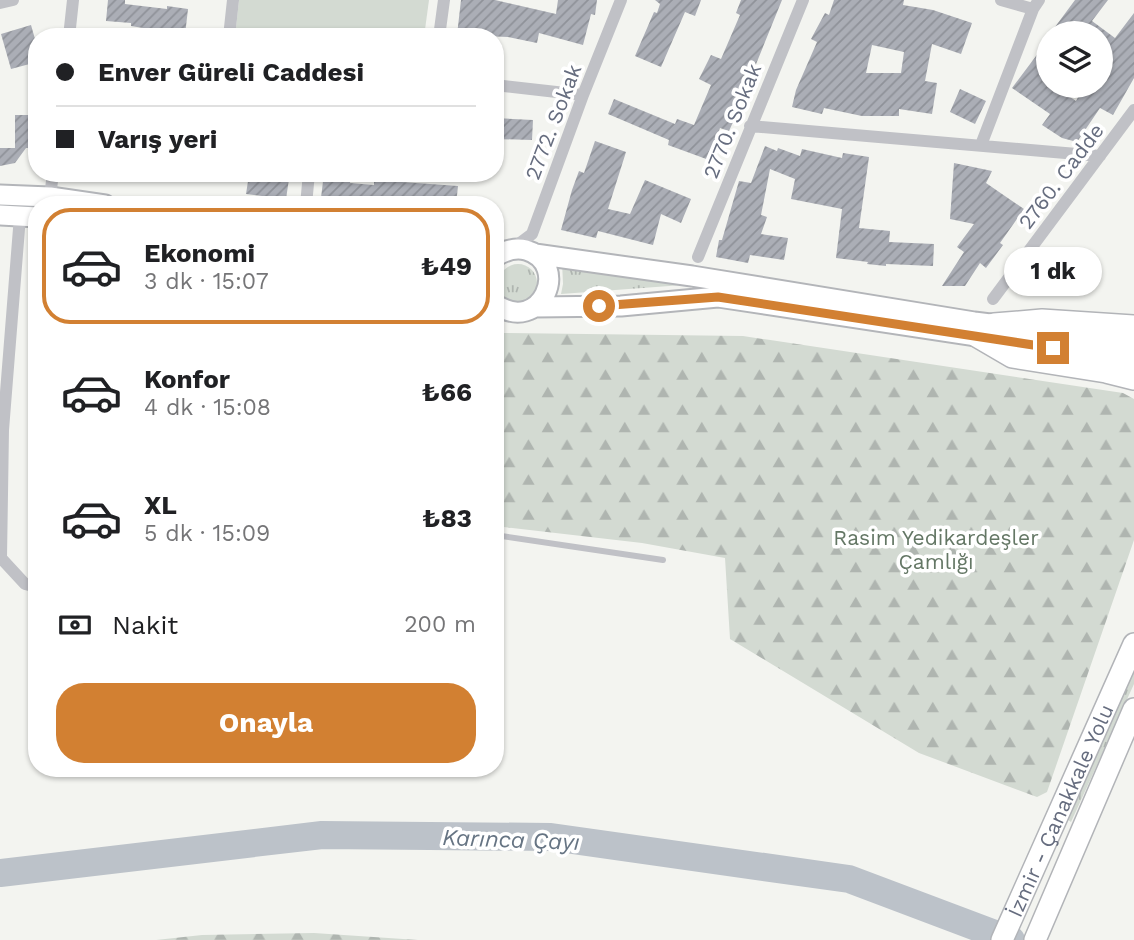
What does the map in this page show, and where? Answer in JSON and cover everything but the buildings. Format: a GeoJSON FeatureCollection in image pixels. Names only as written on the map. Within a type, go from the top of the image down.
{"type":"FeatureCollection","features":[{"type":"Feature","properties":{"kind":"highway"},"geometry":{"type":"LineString","coordinates":[[985,330],[1042,320],[1134,326]]}},
{"type":"Feature","properties":{"kind":"highway"},"geometry":{"type":"LineString","coordinates":[[985,330],[1012,357],[1134,379]]}},
{"type":"Feature","properties":{"kind":"highway","name":"İzmir - Çanakkale Yolu"},"geometry":{"type":"LineString","coordinates":[[1002,940],[1134,644]]}},
{"type":"Feature","properties":{"kind":"highway","name":"İzmir - Çanakkale Yolu"},"geometry":{"type":"LineString","coordinates":[[1035,940],[1134,709]]}},
{"type":"Feature","properties":{"kind":"main road"},"geometry":{"type":"LineString","coordinates":[[0,195],[28,196]]}},
{"type":"Feature","properties":{"kind":"main road"},"geometry":{"type":"LineString","coordinates":[[0,215],[28,217]]}},
{"type":"Feature","properties":{"kind":"main road"},"geometry":{"type":"LineString","coordinates":[[504,251],[520,249],[535,254],[692,275],[1134,360]]}},
{"type":"Feature","properties":{"kind":"main road"},"geometry":{"type":"LineString","coordinates":[[535,254],[547,270],[549,281],[547,291],[535,307]]}},
{"type":"Feature","properties":{"kind":"main road"},"geometry":{"type":"LineString","coordinates":[[504,312],[519,312],[535,307],[621,306],[718,297],[985,330],[1134,341]]}},
{"type":"Feature","properties":{"kind":"street"},"geometry":{"type":"LineString","coordinates":[[0,3],[13,0]]}},
{"type":"Feature","properties":{"kind":"street"},"geometry":{"type":"LineString","coordinates":[[71,28],[73,0]]}},
{"type":"Feature","properties":{"kind":"street"},"geometry":{"type":"LineString","coordinates":[[230,28],[233,0]]}},
{"type":"Feature","properties":{"kind":"street"},"geometry":{"type":"LineString","coordinates":[[440,28],[444,0]]}},
{"type":"Feature","properties":{"kind":"street","name":"2772. Sokak"},"geometry":{"type":"LineString","coordinates":[[532,234],[621,0]]}},
{"type":"Feature","properties":{"kind":"street","name":"2770. Sokak"},"geometry":{"type":"LineString","coordinates":[[698,257],[803,0]]}},
{"type":"Feature","properties":{"kind":"street"},"geometry":{"type":"LineString","coordinates":[[981,145],[1036,4],[1001,0]]}},
{"type":"Feature","properties":{"kind":"street"},"geometry":{"type":"LineString","coordinates":[[504,86],[583,95]]}},
{"type":"Feature","properties":{"kind":"street","name":"2760. Cadde"},"geometry":{"type":"LineString","coordinates":[[993,299],[1134,110]]}},
{"type":"Feature","properties":{"kind":"street"},"geometry":{"type":"LineString","coordinates":[[750,126],[1100,156]]}},
{"type":"Feature","properties":{"kind":"street"},"geometry":{"type":"LineString","coordinates":[[28,217],[2,431],[1,558],[28,585]]}},
{"type":"Feature","properties":{"kind":"street"},"geometry":{"type":"LineString","coordinates":[[504,249],[532,234],[535,254]]}},
{"type":"Feature","properties":{"kind":"lane"},"geometry":{"type":"LineString","coordinates":[[504,536],[663,560]]}},
{"type":"Feature","properties":{"kind":"green space"},"geometry":{"type":"Polygon","coordinates":[[[239,0],[429,0],[425,28],[236,28],[239,0]]]}},
{"type":"Feature","properties":{"kind":"green space"},"geometry":{"type":"Polygon","coordinates":[[[562,262],[710,283],[561,294],[562,262]]]}},
{"type":"Feature","properties":{"kind":"green space"},"geometry":{"type":"Polygon","coordinates":[[[511,266],[525,266],[535,276],[535,290],[525,300],[518,302],[504,294],[504,272],[511,266]]]}},
{"type":"Feature","properties":{"kind":"green space","name":"Rasim Yedikardeşler Çamlığı"},"geometry":{"type":"Polygon","coordinates":[[[504,333],[743,336],[1123,393],[1134,399],[1134,540],[1047,792],[1037,797],[919,753],[730,639],[725,558],[642,543],[504,527],[504,333]]]}},
{"type":"Feature","properties":{"kind":"green space"},"geometry":{"type":"Polygon","coordinates":[[[1134,664],[1134,684],[1071,822],[1064,817],[1134,664]]]}},
{"type":"Feature","properties":{"kind":"green space"},"geometry":{"type":"Polygon","coordinates":[[[314,933],[418,940],[156,940],[202,935],[314,933]]]}},
{"type":"Feature","properties":{"kind":"waterway","name":"Karınca Çayı"},"geometry":{"type":"LineString","coordinates":[[0,873],[322,835],[551,837],[849,879],[1011,940]]}},
{"type":"Feature","properties":{"kind":"route"},"geometry":{"type":"LineString","coordinates":[[599,306],[718,297],[1053,348]]}}]}
